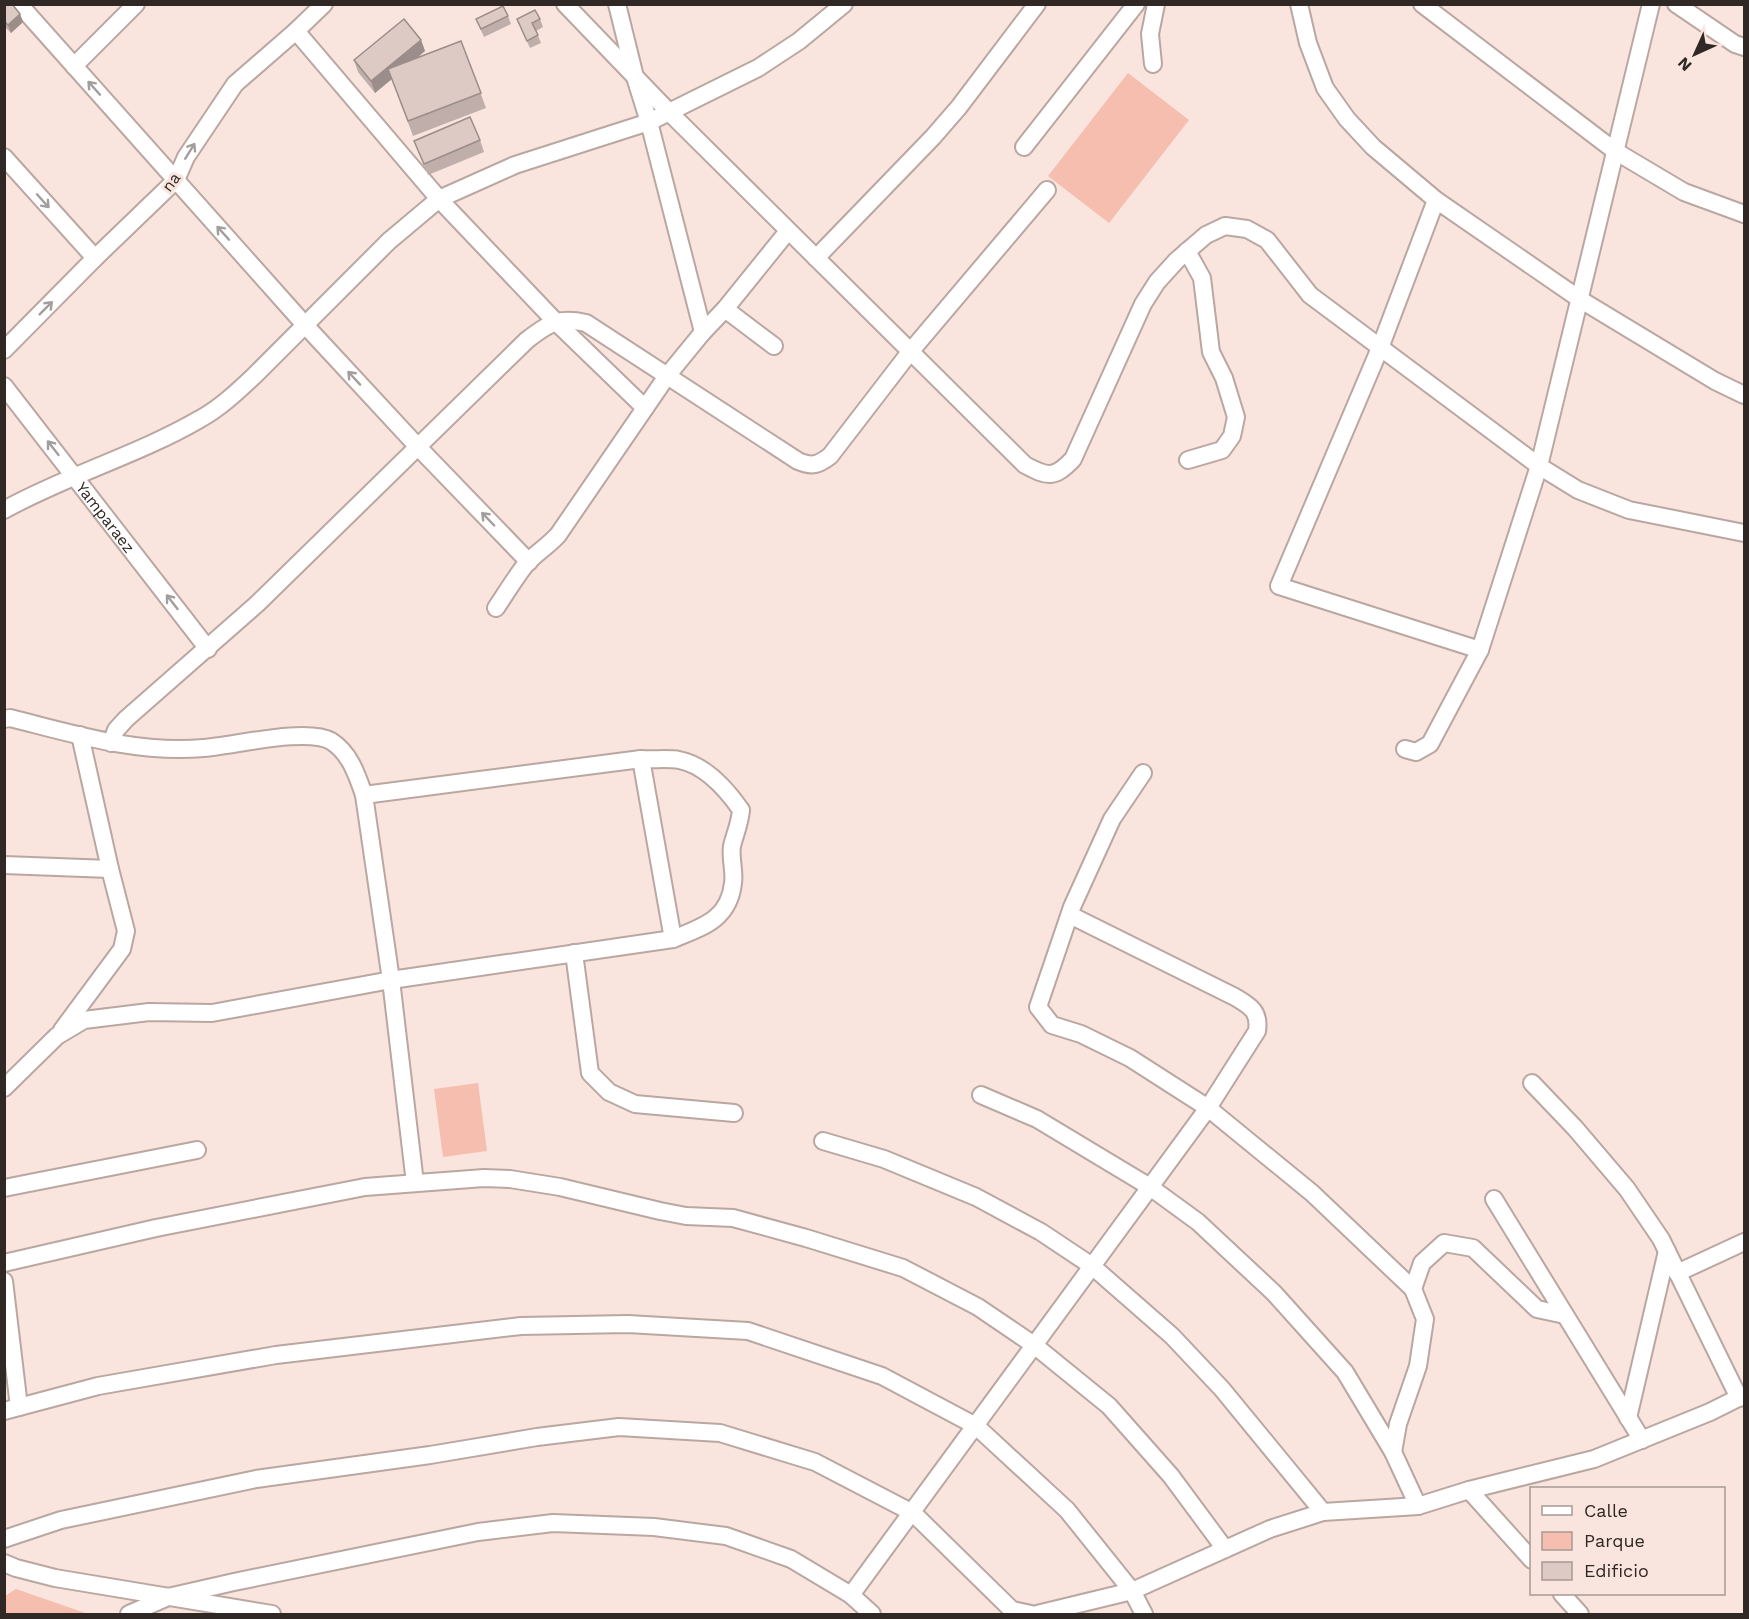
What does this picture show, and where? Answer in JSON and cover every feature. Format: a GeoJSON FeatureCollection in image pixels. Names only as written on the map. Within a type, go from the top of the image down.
{"type":"FeatureCollection","features":[{"type":"Feature","properties":{"kind":"street"},"geometry":{"type":"LineString","coordinates":[[19,4],[305,325],[529,561]]}},
{"type":"Feature","properties":{"kind":"street"},"geometry":{"type":"LineString","coordinates":[[74,66],[135,4]]}},
{"type":"Feature","properties":{"kind":"street","name":"na"},"geometry":{"type":"LineString","coordinates":[[4,350],[176,180],[186,157],[235,84],[324,4]]}},
{"type":"Feature","properties":{"kind":"street"},"geometry":{"type":"LineString","coordinates":[[565,4],[669,112],[910,352],[1025,465],[1041,474],[1051,475],[1062,471],[1073,459],[1143,304],[1157,282],[1177,260],[1206,235],[1225,226],[1247,229],[1267,240],[1310,294],[1539,466],[1578,490],[1629,510],[1744,533]]}},
{"type":"Feature","properties":{"kind":"street"},"geometry":{"type":"LineString","coordinates":[[4,510],[140,450],[201,419],[231,397],[388,241],[439,199],[515,165],[649,122],[758,68],[800,41],[844,4]]}},
{"type":"Feature","properties":{"kind":"street"},"geometry":{"type":"LineString","coordinates":[[816,258],[933,137],[959,107],[1037,4]]}},
{"type":"Feature","properties":{"kind":"street"},"geometry":{"type":"LineString","coordinates":[[1024,147],[1136,4]]}},
{"type":"Feature","properties":{"kind":"street"},"geometry":{"type":"LineString","coordinates":[[1153,64],[1150,34],[1156,4]]}},
{"type":"Feature","properties":{"kind":"street"},"geometry":{"type":"LineString","coordinates":[[1299,4],[1308,43],[1325,88],[1347,118],[1373,147],[1436,200],[1581,300],[1715,381],[1744,395]]}},
{"type":"Feature","properties":{"kind":"street"},"geometry":{"type":"LineString","coordinates":[[1422,4],[1615,151],[1684,192],[1744,214]]}},
{"type":"Feature","properties":{"kind":"street"},"geometry":{"type":"LineString","coordinates":[[1405,749],[1416,752],[1430,744],[1480,650],[1539,466],[1651,4]]}},
{"type":"Feature","properties":{"kind":"street"},"geometry":{"type":"LineString","coordinates":[[1676,4],[1735,44],[1744,47]]}},
{"type":"Feature","properties":{"kind":"street"},"geometry":{"type":"LineString","coordinates":[[623,6],[635,77],[649,122],[703,332]]}},
{"type":"Feature","properties":{"kind":"street"},"geometry":{"type":"LineString","coordinates":[[296,31],[439,199],[555,321],[645,408]]}},
{"type":"Feature","properties":{"kind":"street"},"geometry":{"type":"LineString","coordinates":[[4,157],[95,258]]}},
{"type":"Feature","properties":{"kind":"street"},"geometry":{"type":"LineString","coordinates":[[111,743],[116,730],[126,719],[208,649],[527,340],[555,321],[572,320],[586,323],[798,461],[809,466],[820,464],[830,456],[910,352],[1047,190]]}},
{"type":"Feature","properties":{"kind":"street"},"geometry":{"type":"LineString","coordinates":[[1436,200],[1380,348],[1279,586],[1480,650]]}},
{"type":"Feature","properties":{"kind":"street"},"geometry":{"type":"LineString","coordinates":[[495,608],[529,561],[558,535],[667,376],[788,231]]}},
{"type":"Feature","properties":{"kind":"street"},"geometry":{"type":"LineString","coordinates":[[1187,251],[1202,278],[1211,352],[1224,378],[1236,417],[1232,436],[1222,450],[1188,460]]}},
{"type":"Feature","properties":{"kind":"street"},"geometry":{"type":"LineString","coordinates":[[725,309],[774,346]]}},
{"type":"Feature","properties":{"kind":"street","name":"Yamparaez"},"geometry":{"type":"LineString","coordinates":[[4,386],[208,649]]}},
{"type":"Feature","properties":{"kind":"street"},"geometry":{"type":"LineString","coordinates":[[4,719],[10,718],[111,743],[156,750],[204,748],[304,735],[330,741],[342,752],[354,767],[364,795],[391,981],[416,1184]]}},
{"type":"Feature","properties":{"kind":"street"},"geometry":{"type":"LineString","coordinates":[[4,1088],[57,1036],[122,949],[126,931],[80,735]]}},
{"type":"Feature","properties":{"kind":"street"},"geometry":{"type":"LineString","coordinates":[[57,1036],[84,1020],[103,1017],[149,1012],[212,1013],[391,981],[672,939],[710,924],[726,908],[734,883],[732,847],[740,825],[741,810],[731,795],[702,770],[680,760],[641,759],[364,795]]}},
{"type":"Feature","properties":{"kind":"street"},"geometry":{"type":"LineString","coordinates":[[641,759],[672,939]]}},
{"type":"Feature","properties":{"kind":"street"},"geometry":{"type":"LineString","coordinates":[[1143,773],[1112,819],[1070,915],[1038,1007],[1052,1025],[1081,1034],[1130,1058],[1208,1108],[1312,1193],[1413,1289],[1425,1319],[1418,1366],[1398,1424],[1393,1452]]}},
{"type":"Feature","properties":{"kind":"street"},"geometry":{"type":"LineString","coordinates":[[4,865],[110,868]]}},
{"type":"Feature","properties":{"kind":"street"},"geometry":{"type":"LineString","coordinates":[[851,1595],[1208,1108],[1257,1031],[1258,1020],[1251,1007],[1235,997],[1070,915]]}},
{"type":"Feature","properties":{"kind":"street"},"geometry":{"type":"LineString","coordinates":[[574,953],[590,1073],[602,1086],[609,1092],[635,1104],[734,1113]]}},
{"type":"Feature","properties":{"kind":"street"},"geometry":{"type":"LineString","coordinates":[[1037,1614],[1132,1591],[1270,1529],[1323,1512],[1418,1506],[1594,1459],[1742,1397],[1667,1251],[1627,1189],[1575,1128],[1532,1083]]}},
{"type":"Feature","properties":{"kind":"street"},"geometry":{"type":"LineString","coordinates":[[981,1095],[1037,1119],[1150,1187],[1198,1222],[1274,1293],[1345,1371],[1393,1452],[1418,1506]]}},
{"type":"Feature","properties":{"kind":"street"},"geometry":{"type":"LineString","coordinates":[[823,1141],[884,1160],[976,1197],[1041,1232],[1092,1266],[1172,1336],[1222,1389],[1323,1512]]}},
{"type":"Feature","properties":{"kind":"street"},"geometry":{"type":"LineString","coordinates":[[4,1188],[197,1150]]}},
{"type":"Feature","properties":{"kind":"street"},"geometry":{"type":"LineString","coordinates":[[4,1263],[156,1228],[365,1187],[484,1178],[510,1179],[560,1187],[660,1211],[705,1218],[733,1218],[903,1268],[978,1307],[1034,1345],[1109,1406],[1170,1476],[1225,1549]]}},
{"type":"Feature","properties":{"kind":"street"},"geometry":{"type":"LineString","coordinates":[[1494,1200],[1642,1440]]}},
{"type":"Feature","properties":{"kind":"street"},"geometry":{"type":"LineString","coordinates":[[1677,1273],[1744,1242]]}},
{"type":"Feature","properties":{"kind":"street"},"geometry":{"type":"LineString","coordinates":[[1413,1289],[1422,1263],[1444,1243],[1473,1248],[1537,1309],[1565,1315]]}},
{"type":"Feature","properties":{"kind":"street"},"geometry":{"type":"LineString","coordinates":[[1628,1418],[1667,1251]]}},
{"type":"Feature","properties":{"kind":"street"},"geometry":{"type":"LineString","coordinates":[[4,1281],[12,1409],[98,1386],[276,1355],[521,1326],[628,1324],[748,1331],[882,1376],[976,1426],[1067,1510],[1132,1591],[1144,1614]]}},
{"type":"Feature","properties":{"kind":"street"},"geometry":{"type":"LineString","coordinates":[[4,1539],[61,1520],[256,1479],[430,1455],[537,1437],[619,1427],[720,1433],[815,1462],[913,1512],[1012,1610],[1031,1614]]}},
{"type":"Feature","properties":{"kind":"street"},"geometry":{"type":"LineString","coordinates":[[1469,1491],[1530,1558]]}},
{"type":"Feature","properties":{"kind":"street"},"geometry":{"type":"LineString","coordinates":[[129,1614],[168,1597],[478,1532],[553,1523],[654,1527],[726,1536],[791,1559],[851,1595],[872,1614]]}},
{"type":"Feature","properties":{"kind":"street"},"geometry":{"type":"LineString","coordinates":[[4,1563],[55,1578],[272,1614]]}},
{"type":"Feature","properties":{"kind":"street"},"geometry":{"type":"LineString","coordinates":[[1564,1595],[1580,1614]]}},
{"type":"Feature","properties":{"kind":"green space"},"geometry":{"type":"Polygon","coordinates":[[[1128,73],[1189,120],[1109,223],[1048,176],[1128,73]]]}},
{"type":"Feature","properties":{"kind":"green space"},"geometry":{"type":"Polygon","coordinates":[[[478,1083],[487,1151],[443,1157],[434,1089],[478,1083]]]}},
{"type":"Feature","properties":{"kind":"green space"},"geometry":{"type":"Polygon","coordinates":[[[16,1589],[88,1614],[5,1614],[5,1596],[16,1589]]]}},
{"type":"Feature","properties":{"kind":"building"},"geometry":{"type":"Polygon","coordinates":[[[4,4],[12,4],[20,14],[8,25],[4,21],[4,4]]]}},
{"type":"Feature","properties":{"kind":"building"},"geometry":{"type":"Polygon","coordinates":[[[503,6],[508,16],[481,29],[476,19],[503,6]]]}},
{"type":"Feature","properties":{"kind":"building"},"geometry":{"type":"Polygon","coordinates":[[[535,10],[540,19],[532,23],[538,35],[527,41],[517,19],[535,10]]]}},
{"type":"Feature","properties":{"kind":"building"},"geometry":{"type":"Polygon","coordinates":[[[404,19],[421,40],[371,81],[354,60],[404,19]]]}},
{"type":"Feature","properties":{"kind":"building"},"geometry":{"type":"Polygon","coordinates":[[[461,41],[481,93],[408,121],[388,69],[461,41]]]}},
{"type":"Feature","properties":{"kind":"building"},"geometry":{"type":"Polygon","coordinates":[[[470,117],[480,140],[424,164],[414,141],[470,117]]]}}]}
